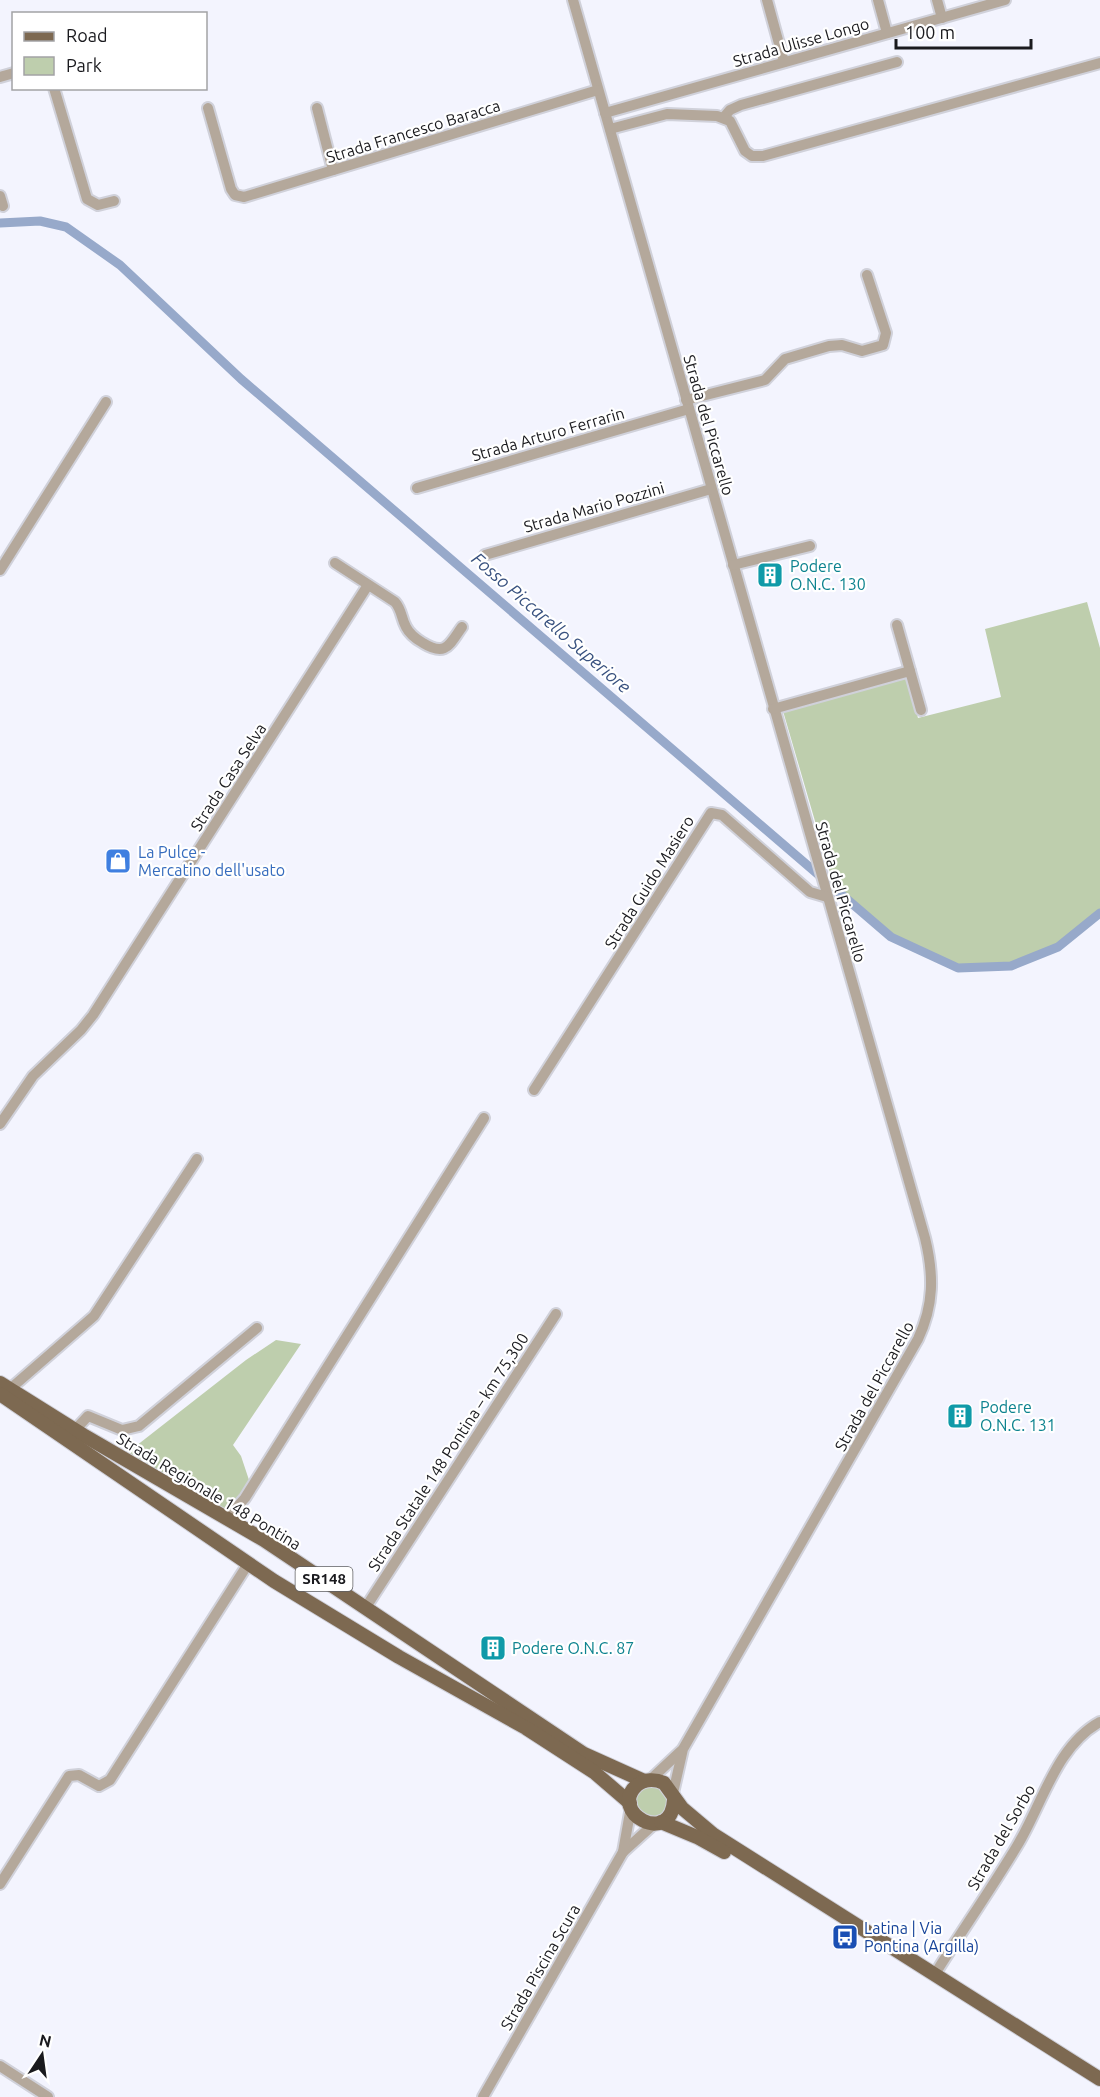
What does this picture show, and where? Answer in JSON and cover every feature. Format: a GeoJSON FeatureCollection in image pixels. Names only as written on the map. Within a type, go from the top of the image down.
{"type":"FeatureCollection","features":[{"type":"Feature","properties":{"kind":"main road","name":"Strada Regionale 148 Pontina"},"geometry":{"type":"LineString","coordinates":[[3,1389],[227,1518],[366,1607],[584,1754],[647,1781],[664,1783],[673,1796],[714,1835],[1100,2079]]}},
{"type":"Feature","properties":{"kind":"main road","name":"Strada Regionale 148 Pontina"},"geometry":{"type":"LineString","coordinates":[[3,1389],[248,1564],[338,1621],[556,1747],[600,1776],[631,1805],[641,1821],[658,1823],[713,1845],[1100,2090]]}},
{"type":"Feature","properties":{"kind":"main road"},"geometry":{"type":"LineString","coordinates":[[631,1805],[633,1790],[647,1781]]}},
{"type":"Feature","properties":{"kind":"main road"},"geometry":{"type":"LineString","coordinates":[[658,1823],[671,1813],[673,1796]]}},
{"type":"Feature","properties":{"kind":"street","name":"Strada del Piccarello"},"geometry":{"type":"LineString","coordinates":[[573,0],[925,1238],[932,1278],[931,1302],[923,1329],[907,1361],[683,1749],[673,1796]]}},
{"type":"Feature","properties":{"kind":"street"},"geometry":{"type":"LineString","coordinates":[[767,0],[784,62]]}},
{"type":"Feature","properties":{"kind":"street"},"geometry":{"type":"LineString","coordinates":[[878,0],[887,33]]}},
{"type":"Feature","properties":{"kind":"street"},"geometry":{"type":"LineString","coordinates":[[937,0],[942,18]]}},
{"type":"Feature","properties":{"kind":"street","name":"Strada Ulisse Longo"},"geometry":{"type":"LineString","coordinates":[[605,113],[1005,0]]}},
{"type":"Feature","properties":{"kind":"street"},"geometry":{"type":"LineString","coordinates":[[724,117],[730,110],[741,105],[897,62]]}},
{"type":"Feature","properties":{"kind":"street"},"geometry":{"type":"LineString","coordinates":[[609,129],[668,114],[724,117],[732,124],[745,151],[752,156],[763,156],[1100,63]]}},
{"type":"Feature","properties":{"kind":"street"},"geometry":{"type":"LineString","coordinates":[[55,90],[87,199],[98,205],[114,201]]}},
{"type":"Feature","properties":{"kind":"street","name":"Strada Francesco Baracca"},"geometry":{"type":"LineString","coordinates":[[208,108],[230,187],[235,195],[247,196],[598,90]]}},
{"type":"Feature","properties":{"kind":"street"},"geometry":{"type":"LineString","coordinates":[[317,108],[333,170]]}},
{"type":"Feature","properties":{"kind":"street","name":"Strada Arturo Ferrarin"},"geometry":{"type":"LineString","coordinates":[[417,488],[765,380],[785,359],[829,346],[842,345],[861,351],[883,345],[885,330],[867,275]]}},
{"type":"Feature","properties":{"kind":"street"},"geometry":{"type":"LineString","coordinates":[[0,570],[106,402]]}},
{"type":"Feature","properties":{"kind":"street","name":"Strada Mario Pozzini"},"geometry":{"type":"LineString","coordinates":[[485,555],[711,489]]}},
{"type":"Feature","properties":{"kind":"street"},"geometry":{"type":"LineString","coordinates":[[733,565],[810,546]]}},
{"type":"Feature","properties":{"kind":"street"},"geometry":{"type":"LineString","coordinates":[[335,563],[397,604],[410,634],[435,650],[448,647],[462,627]]}},
{"type":"Feature","properties":{"kind":"street","name":"Strada Casa Selva"},"geometry":{"type":"LineString","coordinates":[[0,1124],[33,1076],[81,1030],[93,1014],[368,585]]}},
{"type":"Feature","properties":{"kind":"street"},"geometry":{"type":"LineString","coordinates":[[897,625],[921,710]]}},
{"type":"Feature","properties":{"kind":"street"},"geometry":{"type":"LineString","coordinates":[[773,709],[910,671]]}},
{"type":"Feature","properties":{"kind":"street","name":"Strada Guido Masiero"},"geometry":{"type":"LineString","coordinates":[[534,1090],[711,813],[722,814],[810,892],[827,897]]}},
{"type":"Feature","properties":{"kind":"street"},"geometry":{"type":"LineString","coordinates":[[227,1518],[246,1495],[484,1118]]}},
{"type":"Feature","properties":{"kind":"street"},"geometry":{"type":"LineString","coordinates":[[3,1389],[91,1319],[197,1159]]}},
{"type":"Feature","properties":{"kind":"street","name":"Strada Statale 148 Pontina – km 75,300"},"geometry":{"type":"LineString","coordinates":[[366,1607],[556,1314]]}},
{"type":"Feature","properties":{"kind":"street"},"geometry":{"type":"LineString","coordinates":[[75,1430],[88,1416],[122,1430],[139,1426],[257,1328]]}},
{"type":"Feature","properties":{"kind":"street"},"geometry":{"type":"LineString","coordinates":[[0,1884],[69,1776],[79,1775],[99,1786],[110,1780],[248,1564]]}},
{"type":"Feature","properties":{"kind":"street","name":"Strada del Sorbo"},"geometry":{"type":"LineString","coordinates":[[935,1974],[1016,1849],[1072,1745],[1085,1731],[1100,1722]]}},
{"type":"Feature","properties":{"kind":"street","name":"Strada del Piccarello"},"geometry":{"type":"LineString","coordinates":[[647,1781],[683,1749]]}},
{"type":"Feature","properties":{"kind":"street","name":"Strada Piscina Scura"},"geometry":{"type":"LineString","coordinates":[[483,2097],[623,1852],[631,1805]]}},
{"type":"Feature","properties":{"kind":"street","name":"Strada Piscina Scura"},"geometry":{"type":"LineString","coordinates":[[623,1852],[658,1823]]}},
{"type":"Feature","properties":{"kind":"street"},"geometry":{"type":"LineString","coordinates":[[0,2066],[48,2097]]}},
{"type":"Feature","properties":{"kind":"green space"},"geometry":{"type":"Polygon","coordinates":[[[1087,602],[1100,648],[1100,913],[1058,947],[1011,966],[958,968],[891,937],[835,890],[783,711],[907,678],[918,718],[1001,697],[985,629],[1087,602]]]}},
{"type":"Feature","properties":{"kind":"green space"},"geometry":{"type":"Polygon","coordinates":[[[276,1340],[301,1344],[233,1445],[241,1456],[250,1483],[229,1511],[127,1453],[246,1360],[276,1340]]]}},
{"type":"Feature","properties":{"kind":"green space"},"geometry":{"type":"Polygon","coordinates":[[[649,1784],[666,1790],[670,1806],[660,1819],[638,1813],[635,1795],[649,1784]]]}},
{"type":"Feature","properties":{"kind":"waterway","name":"Fosso Piccarello Superiore"},"geometry":{"type":"LineString","coordinates":[[0,223],[40,221],[66,227],[120,265],[241,379],[891,937],[958,968],[1011,966],[1058,947],[1100,913]]}},
{"type":"Feature","properties":{"kind":"place","name":"Podere O.N.C. 130"},"geometry":{"type":"Point","coordinates":[770,575]}},
{"type":"Feature","properties":{"kind":"place","name":"La Pulce - Mercatino dell'usato"},"geometry":{"type":"Point","coordinates":[118,861]}},
{"type":"Feature","properties":{"kind":"place","name":"Podere O.N.C. 131"},"geometry":{"type":"Point","coordinates":[960,1416]}},
{"type":"Feature","properties":{"kind":"place","name":"Podere O.N.C. 87"},"geometry":{"type":"Point","coordinates":[493,1648]}},
{"type":"Feature","properties":{"kind":"place","name":"Latina | Via Pontina (Argilla)"},"geometry":{"type":"Point","coordinates":[845,1937]}}]}
